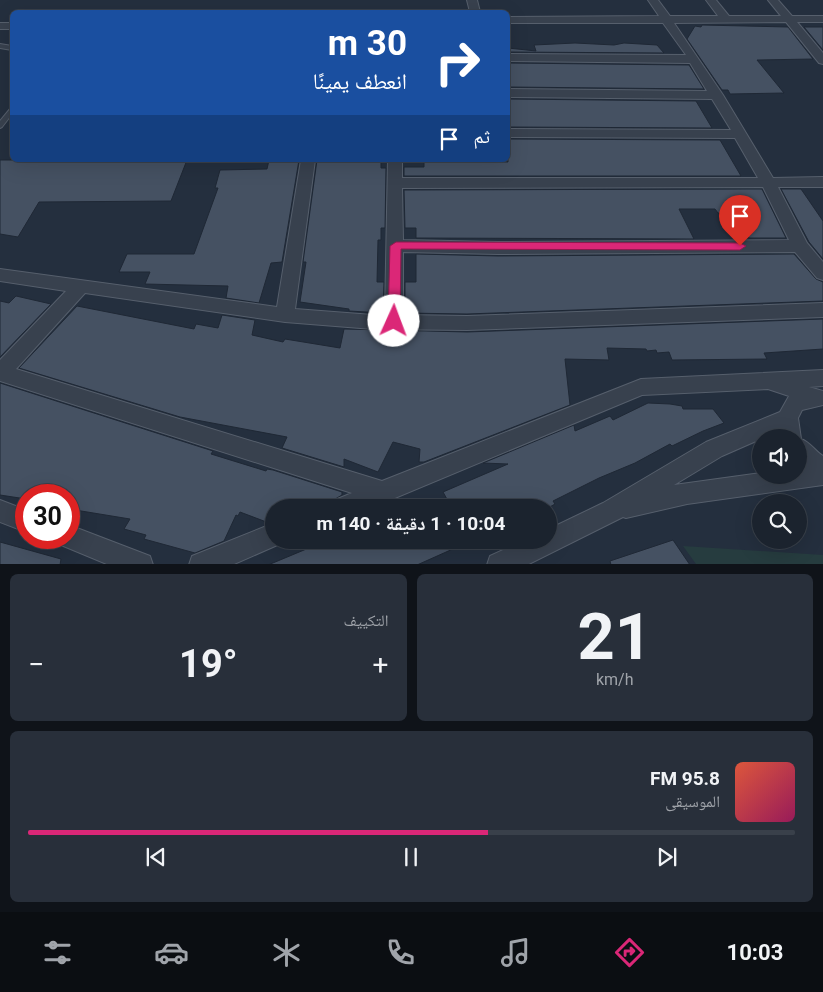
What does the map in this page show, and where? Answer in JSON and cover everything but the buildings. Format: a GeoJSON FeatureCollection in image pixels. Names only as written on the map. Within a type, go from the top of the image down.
{"type":"FeatureCollection","features":[{"type":"Feature","properties":{"kind":"street"},"geometry":{"type":"LineString","coordinates":[[653,0],[694,59],[740,134],[768,182],[800,246],[823,274]]}},
{"type":"Feature","properties":{"kind":"street"},"geometry":{"type":"LineString","coordinates":[[711,0],[726,19]]}},
{"type":"Feature","properties":{"kind":"street"},"geometry":{"type":"LineString","coordinates":[[773,0],[823,60]]}},
{"type":"Feature","properties":{"kind":"street"},"geometry":{"type":"LineString","coordinates":[[510,20],[823,18]]}},
{"type":"Feature","properties":{"kind":"street"},"geometry":{"type":"LineString","coordinates":[[510,58],[694,59]]}},
{"type":"Feature","properties":{"kind":"street"},"geometry":{"type":"LineString","coordinates":[[510,93],[716,95]]}},
{"type":"Feature","properties":{"kind":"street"},"geometry":{"type":"LineString","coordinates":[[510,134],[740,134]]}},
{"type":"Feature","properties":{"kind":"street"},"geometry":{"type":"LineString","coordinates":[[285,315],[308,162]]}},
{"type":"Feature","properties":{"kind":"street"},"geometry":{"type":"LineString","coordinates":[[394,321],[396,162]]}},
{"type":"Feature","properties":{"kind":"street"},"geometry":{"type":"LineString","coordinates":[[397,183],[823,182]]}},
{"type":"Feature","properties":{"kind":"street"},"geometry":{"type":"LineString","coordinates":[[396,246],[600,248],[800,246]]}},
{"type":"Feature","properties":{"kind":"street"},"geometry":{"type":"LineString","coordinates":[[0,275],[285,315],[394,321],[467,323],[823,310]]}},
{"type":"Feature","properties":{"kind":"street"},"geometry":{"type":"LineString","coordinates":[[81,286],[0,373],[382,492]]}},
{"type":"Feature","properties":{"kind":"street"},"geometry":{"type":"LineString","coordinates":[[365,499],[641,387],[823,378]]}},
{"type":"Feature","properties":{"kind":"street"},"geometry":{"type":"LineString","coordinates":[[751,381],[791,388],[819,398]]}},
{"type":"Feature","properties":{"kind":"street"},"geometry":{"type":"LineString","coordinates":[[499,564],[611,511],[714,449],[789,428],[795,404],[819,398]]}},
{"type":"Feature","properties":{"kind":"street"},"geometry":{"type":"LineString","coordinates":[[807,458],[823,468]]}},
{"type":"Feature","properties":{"kind":"street"},"geometry":{"type":"LineString","coordinates":[[611,511],[687,493],[823,475]]}},
{"type":"Feature","properties":{"kind":"street"},"geometry":{"type":"LineString","coordinates":[[0,512],[15,517]]}},
{"type":"Feature","properties":{"kind":"street"},"geometry":{"type":"LineString","coordinates":[[201,564],[265,539]]}},
{"type":"Feature","properties":{"kind":"street"},"geometry":{"type":"LineString","coordinates":[[80,541],[141,564]]}},
{"type":"Feature","properties":{"kind":"lane"},"geometry":{"type":"LineString","coordinates":[[0,126],[10,113]]}},
{"type":"Feature","properties":{"kind":"green space"},"geometry":{"type":"Polygon","coordinates":[[[683,546],[823,555],[823,564],[696,564],[683,546]]]}},
{"type":"Feature","properties":{"kind":"route"},"geometry":{"type":"LineString","coordinates":[[394,321],[396,246],[498,248],[740,246]]}}]}
